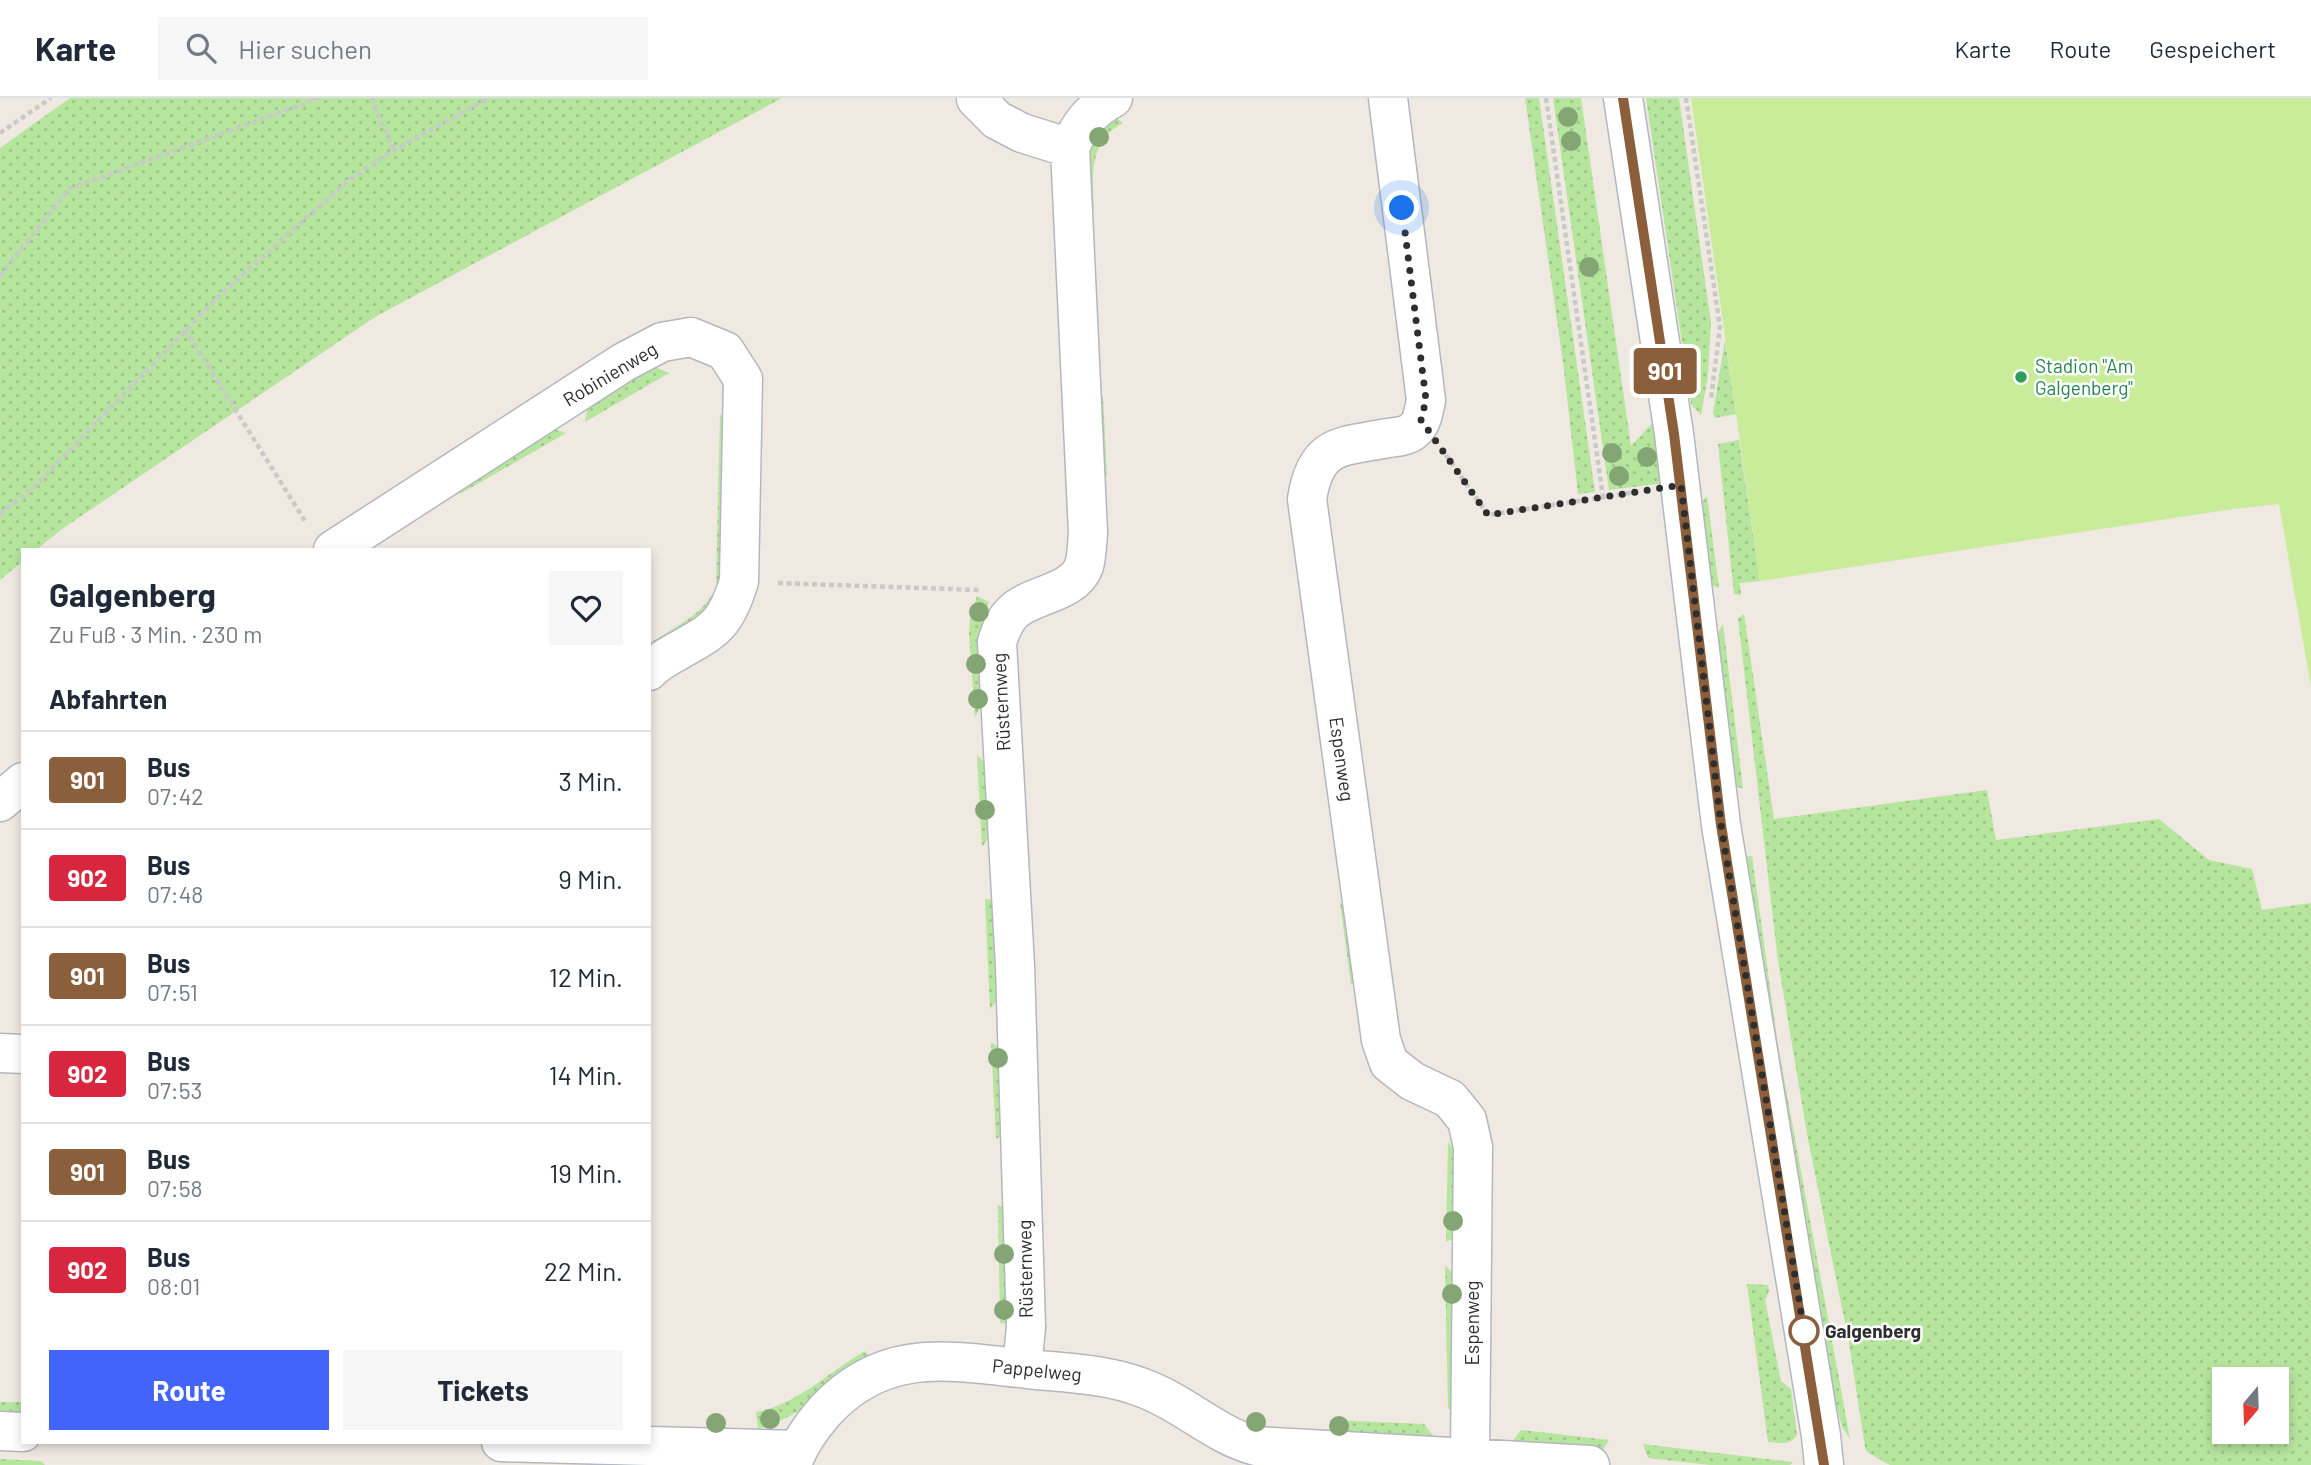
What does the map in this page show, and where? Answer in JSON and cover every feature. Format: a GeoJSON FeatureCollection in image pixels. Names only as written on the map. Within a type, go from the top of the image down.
{"type":"FeatureCollection","features":[{"type":"Feature","properties":{"kind":"street"},"geometry":{"type":"LineString","coordinates":[[1014,611],[1036,598],[1063,589],[1083,568],[1088,533],[1070,148],[1077,129],[1086,118],[1101,104],[1113,98]]}},
{"type":"Feature","properties":{"kind":"street"},"geometry":{"type":"LineString","coordinates":[[1388,98],[1426,400],[1421,420]]}},
{"type":"Feature","properties":{"kind":"street"},"geometry":{"type":"LineString","coordinates":[[1623,98],[1681,485],[1721,825],[1824,1465]]}},
{"type":"Feature","properties":{"kind":"street"},"geometry":{"type":"LineString","coordinates":[[976,99],[997,120],[1022,133],[1070,148]]}},
{"type":"Feature","properties":{"kind":"street","name":"Robinienweg"},"geometry":{"type":"LineString","coordinates":[[321,538],[624,362],[662,342],[691,337],[724,351],[743,379],[739,581],[733,603],[710,634],[672,654],[651,670]]}},
{"type":"Feature","properties":{"kind":"street","name":"Espenweg"},"geometry":{"type":"LineString","coordinates":[[1421,420],[1414,430],[1402,436],[1344,446],[1325,454],[1316,464],[1310,479],[1307,499],[1381,1040],[1389,1063],[1412,1081],[1450,1099],[1467,1120],[1473,1147],[1470,1457]]}},
{"type":"Feature","properties":{"kind":"street","name":"Rüsternweg"},"geometry":{"type":"LineString","coordinates":[[1014,611],[1003,624],[997,642],[1016,993],[1026,1314],[1022,1368]]}},
{"type":"Feature","properties":{"kind":"street"},"geometry":{"type":"LineString","coordinates":[[0,802],[21,784]]}},
{"type":"Feature","properties":{"kind":"street"},"geometry":{"type":"LineString","coordinates":[[0,1053],[21,1054]]}},
{"type":"Feature","properties":{"kind":"street","name":"Pappelweg"},"geometry":{"type":"LineString","coordinates":[[614,1444],[794,1457],[818,1419],[856,1385],[879,1372],[908,1363],[939,1360],[1098,1376],[1144,1388],[1184,1408],[1230,1453],[1256,1446],[1590,1465]]}},
{"type":"Feature","properties":{"kind":"street"},"geometry":{"type":"LineString","coordinates":[[0,1431],[21,1432]]}},
{"type":"Feature","properties":{"kind":"path"},"geometry":{"type":"LineString","coordinates":[[0,133],[51,98]]}},
{"type":"Feature","properties":{"kind":"path"},"geometry":{"type":"LineString","coordinates":[[0,276],[69,189],[320,98]]}},
{"type":"Feature","properties":{"kind":"path"},"geometry":{"type":"LineString","coordinates":[[371,98],[394,150]]}},
{"type":"Feature","properties":{"kind":"path"},"geometry":{"type":"LineString","coordinates":[[0,514],[35,486],[185,329],[350,179],[394,150],[489,98]]}},
{"type":"Feature","properties":{"kind":"path"},"geometry":{"type":"LineString","coordinates":[[1546,98],[1603,497]]}},
{"type":"Feature","properties":{"kind":"path"},"geometry":{"type":"LineString","coordinates":[[1686,98],[1720,327],[1711,404]]}},
{"type":"Feature","properties":{"kind":"path"},"geometry":{"type":"LineString","coordinates":[[185,329],[321,538]]}},
{"type":"Feature","properties":{"kind":"path"},"geometry":{"type":"LineString","coordinates":[[1421,420],[1488,515],[1681,485]]}},
{"type":"Feature","properties":{"kind":"path"},"geometry":{"type":"LineString","coordinates":[[739,581],[983,590],[1000,598],[1014,611]]}},
{"type":"Feature","properties":{"kind":"green space"},"geometry":{"type":"Polygon","coordinates":[[[70,98],[782,98],[375,317],[65,527],[38,548],[21,548],[21,563],[0,580],[0,148],[70,98]]]}},
{"type":"Feature","properties":{"kind":"green space"},"geometry":{"type":"Polygon","coordinates":[[[1525,98],[1539,98],[1595,492],[1578,494],[1563,362],[1525,98]]]}},
{"type":"Feature","properties":{"kind":"green space"},"geometry":{"type":"Polygon","coordinates":[[[1553,98],[1581,98],[1631,446],[1657,418],[1665,483],[1609,490],[1553,98]]]}},
{"type":"Feature","properties":{"kind":"green space"},"geometry":{"type":"Polygon","coordinates":[[[1646,98],[1679,98],[1711,323],[1708,375],[1701,415],[1691,404],[1646,98]]]}},
{"type":"Feature","properties":{"kind":"green space","name":"Stadion \"Am Galgenberg\""},"geometry":{"type":"Polygon","coordinates":[[[1691,98],[2311,98],[2311,687],[2279,504],[1760,581],[1691,98]]]}},
{"type":"Feature","properties":{"kind":"green space"},"geometry":{"type":"Polygon","coordinates":[[[1111,114],[1123,123],[1112,130],[1098,149],[1093,172],[1094,209],[1081,195],[1083,152],[1111,114]]]}},
{"type":"Feature","properties":{"kind":"green space"},"geometry":{"type":"Polygon","coordinates":[[[1725,340],[1736,414],[1715,418],[1713,413],[1725,340]]]}},
{"type":"Feature","properties":{"kind":"green space"},"geometry":{"type":"Polygon","coordinates":[[[655,367],[669,373],[585,422],[588,405],[655,367]]]}},
{"type":"Feature","properties":{"kind":"green space"},"geometry":{"type":"Polygon","coordinates":[[[1091,390],[1103,396],[1107,477],[1100,472],[1091,390]]]}},
{"type":"Feature","properties":{"kind":"green space"},"geometry":{"type":"Polygon","coordinates":[[[720,414],[733,430],[727,594],[651,658],[651,643],[695,614],[716,588],[720,414]]]}},
{"type":"Feature","properties":{"kind":"green space"},"geometry":{"type":"Polygon","coordinates":[[[548,427],[566,433],[460,494],[462,479],[548,427]]]}},
{"type":"Feature","properties":{"kind":"green space"},"geometry":{"type":"Polygon","coordinates":[[[1739,440],[1760,581],[1740,583],[1741,595],[1734,594],[1718,444],[1739,440]]]}},
{"type":"Feature","properties":{"kind":"green space"},"geometry":{"type":"Polygon","coordinates":[[[1707,496],[1719,588],[1711,585],[1700,505],[1707,496]]]}},
{"type":"Feature","properties":{"kind":"green space"},"geometry":{"type":"Polygon","coordinates":[[[977,596],[989,602],[982,623],[985,700],[975,717],[969,634],[977,596]]]}},
{"type":"Feature","properties":{"kind":"green space"},"geometry":{"type":"Polygon","coordinates":[[[1744,614],[1774,819],[1987,790],[1996,840],[2159,819],[2209,860],[2252,869],[2262,910],[2311,903],[2311,1465],[1890,1465],[1867,1452],[1849,1343],[1807,1134],[1778,961],[1738,619],[1744,614]]]}},
{"type":"Feature","properties":{"kind":"green space"},"geometry":{"type":"Polygon","coordinates":[[[1723,624],[1743,789],[1735,786],[1715,638],[1723,624]]]}},
{"type":"Feature","properties":{"kind":"green space"},"geometry":{"type":"Polygon","coordinates":[[[977,755],[989,767],[992,833],[982,847],[977,755]]]}},
{"type":"Feature","properties":{"kind":"green space"},"geometry":{"type":"Polygon","coordinates":[[[1752,856],[1778,1045],[1850,1439],[1842,1427],[1834,1397],[1770,1046],[1741,857],[1752,856]]]}},
{"type":"Feature","properties":{"kind":"green space"},"geometry":{"type":"Polygon","coordinates":[[[985,899],[996,900],[1001,996],[990,1009],[985,899]]]}},
{"type":"Feature","properties":{"kind":"green space"},"geometry":{"type":"Polygon","coordinates":[[[1340,903],[1356,915],[1363,973],[1351,985],[1340,903]]]}},
{"type":"Feature","properties":{"kind":"green space"},"geometry":{"type":"Polygon","coordinates":[[[991,1042],[1003,1050],[1007,1132],[996,1139],[991,1042]]]}},
{"type":"Feature","properties":{"kind":"green space"},"geometry":{"type":"Polygon","coordinates":[[[1448,1142],[1456,1152],[1460,1235],[1446,1242],[1448,1142]]]}},
{"type":"Feature","properties":{"kind":"green space"},"geometry":{"type":"Polygon","coordinates":[[[998,1205],[1009,1210],[1011,1324],[1000,1323],[998,1205]]]}},
{"type":"Feature","properties":{"kind":"green space"},"geometry":{"type":"Polygon","coordinates":[[[1445,1265],[1459,1280],[1457,1410],[1448,1409],[1445,1265]]]}},
{"type":"Feature","properties":{"kind":"green space"},"geometry":{"type":"Polygon","coordinates":[[[1747,1284],[1768,1285],[1769,1291],[1765,1300],[1781,1381],[1791,1389],[1797,1435],[1788,1442],[1768,1442],[1747,1284]]]}},
{"type":"Feature","properties":{"kind":"green space"},"geometry":{"type":"Polygon","coordinates":[[[865,1351],[872,1360],[845,1380],[789,1416],[758,1429],[756,1412],[800,1395],[865,1351]]]}},
{"type":"Feature","properties":{"kind":"green space"},"geometry":{"type":"Polygon","coordinates":[[[0,1402],[21,1402],[21,1415],[0,1415],[0,1402]]]}},
{"type":"Feature","properties":{"kind":"green space"},"geometry":{"type":"Polygon","coordinates":[[[1330,1420],[1424,1424],[1434,1437],[1333,1433],[1330,1420]]]}},
{"type":"Feature","properties":{"kind":"green space"},"geometry":{"type":"Polygon","coordinates":[[[1521,1430],[1609,1440],[1602,1451],[1512,1442],[1521,1430]]]}},
{"type":"Feature","properties":{"kind":"green space"},"geometry":{"type":"Polygon","coordinates":[[[1643,1444],[1793,1462],[1790,1465],[1710,1465],[1648,1458],[1643,1444]]]}},
{"type":"Feature","properties":{"kind":"green space"},"geometry":{"type":"Polygon","coordinates":[[[0,1459],[41,1461],[45,1465],[0,1465],[0,1459]]]}},
{"type":"Feature","properties":{"kind":"bus line","name":"901"},"geometry":{"type":"LineString","coordinates":[[1623,98],[1674,434],[1721,825],[1824,1465]]}},
{"type":"Feature","properties":{"kind":"place","name":"Stadion \"Am Galgenberg\""},"geometry":{"type":"Point","coordinates":[2021,377]}},
{"type":"Feature","properties":{"kind":"place","name":"Galgenberg"},"geometry":{"type":"Point","coordinates":[1804,1331]}},
{"type":"Feature","properties":{"kind":"route"},"geometry":{"type":"LineString","coordinates":[[1402,208],[1426,400],[1421,420],[1488,515],[1681,485],[1721,825],[1804,1331]]}}]}
